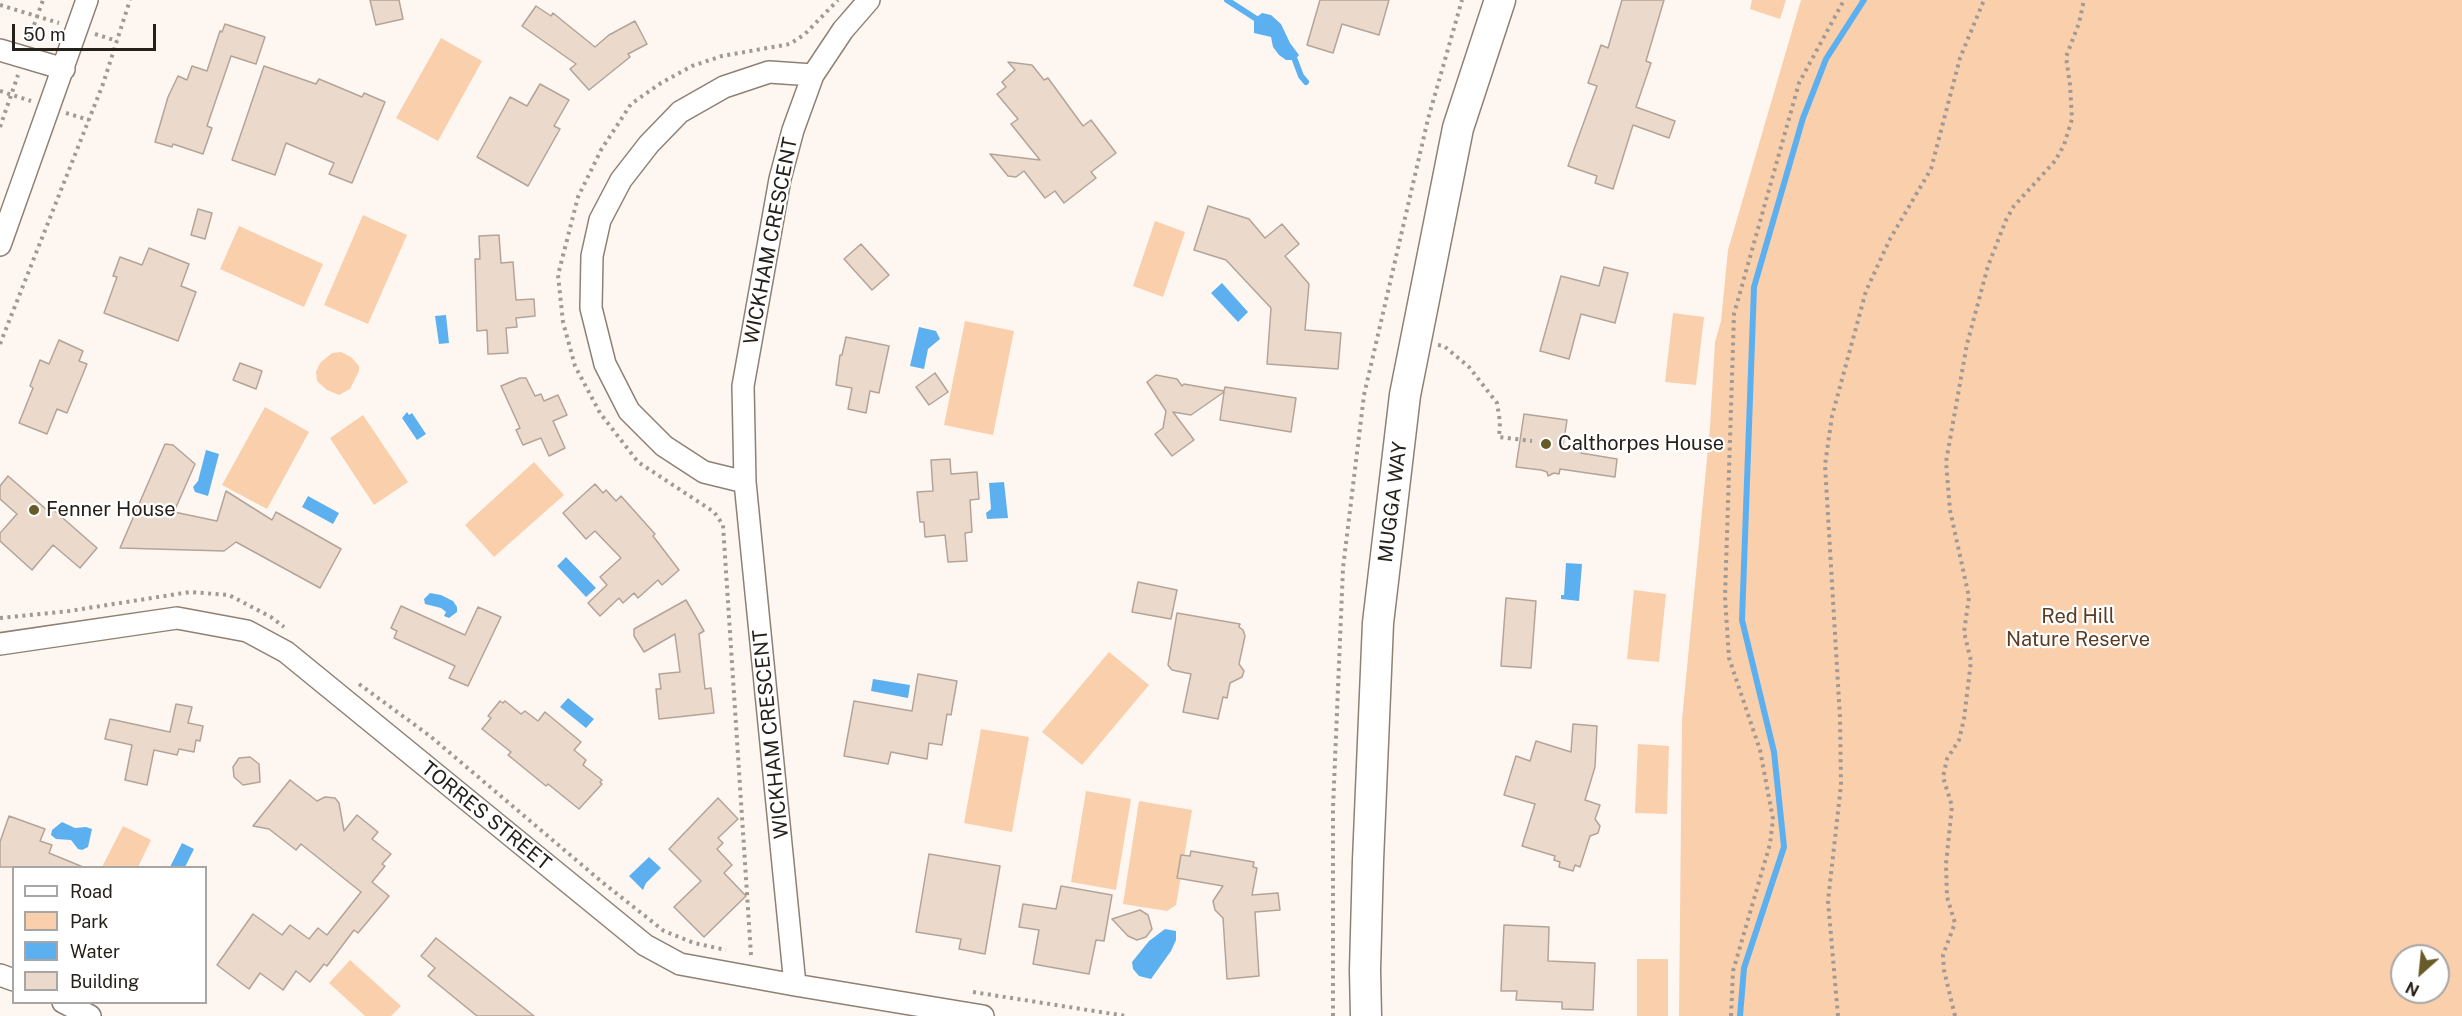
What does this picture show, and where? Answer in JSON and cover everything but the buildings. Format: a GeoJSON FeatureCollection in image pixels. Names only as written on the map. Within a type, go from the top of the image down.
{"type":"FeatureCollection","features":[{"type":"Feature","properties":{"kind":"main road","name":"MUGGA WAY"},"geometry":{"type":"LineString","coordinates":[[1366,1016],[1368,861],[1378,623],[1406,395],[1458,128],[1500,0]]}},
{"type":"Feature","properties":{"kind":"street"},"geometry":{"type":"LineString","coordinates":[[0,245],[87,0]]}},
{"type":"Feature","properties":{"kind":"street","name":"WICKHAM CRESCENT"},"geometry":{"type":"LineString","coordinates":[[795,985],[745,482],[743,386],[780,179],[793,130],[813,75],[843,30],[870,0]]}},
{"type":"Feature","properties":{"kind":"street"},"geometry":{"type":"LineString","coordinates":[[0,50],[64,69]]}},
{"type":"Feature","properties":{"kind":"street"},"geometry":{"type":"LineString","coordinates":[[745,482],[704,472],[664,446],[629,411],[605,364],[591,308],[592,256],[600,220],[621,180],[649,144],[680,112],[724,87],[769,72],[813,75]]}},
{"type":"Feature","properties":{"kind":"street","name":"TORRES STREET"},"geometry":{"type":"LineString","coordinates":[[0,644],[177,618],[247,631],[286,652],[645,945],[680,964],[983,1016]]}},
{"type":"Feature","properties":{"kind":"street"},"geometry":{"type":"LineString","coordinates":[[67,1004],[90,1016]]}},
{"type":"Feature","properties":{"kind":"path"},"geometry":{"type":"LineString","coordinates":[[0,344],[102,84],[130,0]]}},
{"type":"Feature","properties":{"kind":"path"},"geometry":{"type":"LineString","coordinates":[[751,955],[723,525],[714,512],[638,462],[600,414],[575,366],[563,322],[558,275],[578,196],[601,150],[632,104],[661,83],[692,66],[722,56],[790,44],[805,34],[838,0]]}},
{"type":"Feature","properties":{"kind":"path"},"geometry":{"type":"LineString","coordinates":[[1731,1016],[1733,971],[1770,844],[1773,819],[1760,750],[1729,658],[1725,597],[1734,314],[1799,83],[1844,0]]}},
{"type":"Feature","properties":{"kind":"path"},"geometry":{"type":"LineString","coordinates":[[1838,1016],[1828,901],[1841,785],[1840,718],[1826,507],[1826,455],[1832,416],[1866,291],[1890,238],[1930,169],[1960,58],[1984,0]]}},
{"type":"Feature","properties":{"kind":"path"},"geometry":{"type":"LineString","coordinates":[[1954,1016],[1943,955],[1955,923],[1947,897],[1946,875],[1952,806],[1943,777],[1947,759],[1959,740],[1971,661],[1964,632],[1969,597],[1950,510],[1946,462],[1967,344],[1988,266],[2006,220],[2014,206],[2055,161],[2064,145],[2072,119],[2066,57],[2079,23],[2084,0]]}},
{"type":"Feature","properties":{"kind":"path"},"geometry":{"type":"LineString","coordinates":[[1416,341],[1444,346],[1469,367],[1497,403],[1500,422],[1499,437],[1532,441]]}},
{"type":"Feature","properties":{"kind":"path"},"geometry":{"type":"LineString","coordinates":[[0,618],[69,611],[190,592],[229,596],[272,617],[287,629]]}},
{"type":"Feature","properties":{"kind":"path"},"geometry":{"type":"LineString","coordinates":[[356,681],[430,736],[602,882],[664,931],[694,943],[728,951]]}},
{"type":"Feature","properties":{"kind":"path"},"geometry":{"type":"LineString","coordinates":[[739,953],[794,964]]}},
{"type":"Feature","properties":{"kind":"path"},"geometry":{"type":"LineString","coordinates":[[966,991],[1126,1016]]}},
{"type":"Feature","properties":{"kind":"green space"},"geometry":{"type":"Polygon","coordinates":[[[1752,0],[1786,0],[1780,19],[1750,9],[1752,0]]]}},
{"type":"Feature","properties":{"kind":"green space","name":"Red Hill Nature Reserve"},"geometry":{"type":"Polygon","coordinates":[[[1801,0],[2462,0],[2462,1016],[1679,1016],[1682,720],[1710,427],[1715,342],[1721,321],[1728,250],[1801,0]]]}},
{"type":"Feature","properties":{"kind":"green space"},"geometry":{"type":"Polygon","coordinates":[[[441,38],[482,61],[438,141],[396,118],[441,38]]]}},
{"type":"Feature","properties":{"kind":"green space"},"geometry":{"type":"Polygon","coordinates":[[[363,215],[407,235],[368,324],[324,305],[363,215]]]}},
{"type":"Feature","properties":{"kind":"green space"},"geometry":{"type":"Polygon","coordinates":[[[1155,221],[1185,232],[1163,297],[1133,286],[1155,221]]]}},
{"type":"Feature","properties":{"kind":"green space"},"geometry":{"type":"Polygon","coordinates":[[[239,226],[323,264],[304,307],[220,269],[239,226]]]}},
{"type":"Feature","properties":{"kind":"green space"},"geometry":{"type":"Polygon","coordinates":[[[1673,313],[1704,317],[1696,385],[1665,382],[1673,313]]]}},
{"type":"Feature","properties":{"kind":"green space"},"geometry":{"type":"Polygon","coordinates":[[[965,321],[1014,331],[993,435],[944,425],[965,321]]]}},
{"type":"Feature","properties":{"kind":"green space"},"geometry":{"type":"Polygon","coordinates":[[[341,352],[351,357],[359,366],[359,371],[350,389],[339,395],[327,390],[317,381],[316,372],[320,363],[332,353],[341,352]]]}},
{"type":"Feature","properties":{"kind":"green space"},"geometry":{"type":"Polygon","coordinates":[[[265,407],[309,432],[267,509],[222,485],[265,407]]]}},
{"type":"Feature","properties":{"kind":"green space"},"geometry":{"type":"Polygon","coordinates":[[[363,415],[408,482],[374,505],[330,438],[363,415]]]}},
{"type":"Feature","properties":{"kind":"green space"},"geometry":{"type":"Polygon","coordinates":[[[534,462],[564,495],[494,557],[465,525],[534,462]]]}},
{"type":"Feature","properties":{"kind":"green space"},"geometry":{"type":"Polygon","coordinates":[[[1634,590],[1666,594],[1659,662],[1627,659],[1634,590]]]}},
{"type":"Feature","properties":{"kind":"green space"},"geometry":{"type":"Polygon","coordinates":[[[1109,652],[1149,685],[1082,765],[1042,732],[1109,652]]]}},
{"type":"Feature","properties":{"kind":"green space"},"geometry":{"type":"Polygon","coordinates":[[[981,729],[1029,737],[1012,832],[964,823],[981,729]]]}},
{"type":"Feature","properties":{"kind":"green space"},"geometry":{"type":"Polygon","coordinates":[[[1638,744],[1669,746],[1667,814],[1635,813],[1638,744]]]}},
{"type":"Feature","properties":{"kind":"green space"},"geometry":{"type":"Polygon","coordinates":[[[1086,791],[1131,799],[1116,890],[1071,882],[1086,791]]]}},
{"type":"Feature","properties":{"kind":"green space"},"geometry":{"type":"Polygon","coordinates":[[[1139,801],[1192,810],[1176,905],[1167,911],[1123,904],[1139,801]]]}},
{"type":"Feature","properties":{"kind":"green space"},"geometry":{"type":"Polygon","coordinates":[[[123,826],[151,840],[138,866],[103,866],[123,826]]]}},
{"type":"Feature","properties":{"kind":"green space"},"geometry":{"type":"Polygon","coordinates":[[[1637,959],[1668,959],[1668,1016],[1637,1016],[1637,959]]]}},
{"type":"Feature","properties":{"kind":"green space"},"geometry":{"type":"Polygon","coordinates":[[[350,960],[401,1006],[391,1016],[365,1016],[329,983],[350,960]]]}},
{"type":"Feature","properties":{"kind":"water"},"geometry":{"type":"Polygon","coordinates":[[[1262,13],[1271,15],[1281,24],[1299,55],[1295,60],[1286,60],[1279,55],[1273,47],[1271,37],[1254,33],[1254,19],[1262,13]]]}},
{"type":"Feature","properties":{"kind":"water"},"geometry":{"type":"Polygon","coordinates":[[[1222,283],[1248,312],[1238,322],[1211,293],[1222,283]]]}},
{"type":"Feature","properties":{"kind":"water"},"geometry":{"type":"Polygon","coordinates":[[[446,315],[449,343],[439,344],[435,316],[446,315]]]}},
{"type":"Feature","properties":{"kind":"water"},"geometry":{"type":"Polygon","coordinates":[[[919,327],[936,331],[940,339],[928,349],[924,369],[910,366],[919,327]]]}},
{"type":"Feature","properties":{"kind":"water"},"geometry":{"type":"Polygon","coordinates":[[[407,412],[409,415],[412,413],[426,434],[417,440],[402,418],[407,412]]]}},
{"type":"Feature","properties":{"kind":"water"},"geometry":{"type":"Polygon","coordinates":[[[206,450],[219,454],[208,496],[195,492],[193,487],[198,481],[206,450]]]}},
{"type":"Feature","properties":{"kind":"water"},"geometry":{"type":"Polygon","coordinates":[[[1004,482],[1008,518],[987,519],[986,513],[991,509],[989,483],[1004,482]]]}},
{"type":"Feature","properties":{"kind":"water"},"geometry":{"type":"Polygon","coordinates":[[[308,496],[339,513],[333,524],[302,507],[308,496]]]}},
{"type":"Feature","properties":{"kind":"water"},"geometry":{"type":"Polygon","coordinates":[[[566,557],[596,588],[586,597],[557,566],[566,557]]]}},
{"type":"Feature","properties":{"kind":"water"},"geometry":{"type":"Polygon","coordinates":[[[1566,563],[1582,564],[1579,601],[1561,599],[1561,595],[1564,595],[1566,563]]]}},
{"type":"Feature","properties":{"kind":"water"},"geometry":{"type":"Polygon","coordinates":[[[430,593],[453,601],[457,612],[449,618],[444,616],[446,612],[441,608],[425,604],[424,599],[430,593]]]}},
{"type":"Feature","properties":{"kind":"water"},"geometry":{"type":"Polygon","coordinates":[[[873,679],[910,685],[908,698],[871,691],[873,679]]]}},
{"type":"Feature","properties":{"kind":"water"},"geometry":{"type":"Polygon","coordinates":[[[568,698],[594,719],[586,728],[560,707],[568,698]]]}},
{"type":"Feature","properties":{"kind":"water"},"geometry":{"type":"Polygon","coordinates":[[[62,822],[75,828],[92,829],[88,847],[78,849],[71,840],[56,839],[51,835],[52,830],[62,822]]]}},
{"type":"Feature","properties":{"kind":"water"},"geometry":{"type":"Polygon","coordinates":[[[182,843],[194,849],[186,866],[170,866],[182,843]]]}},
{"type":"Feature","properties":{"kind":"water"},"geometry":{"type":"Polygon","coordinates":[[[649,857],[661,868],[646,883],[643,890],[629,876],[649,857]]]}},
{"type":"Feature","properties":{"kind":"water"},"geometry":{"type":"Polygon","coordinates":[[[1165,929],[1176,931],[1176,940],[1171,951],[1151,979],[1139,976],[1133,969],[1132,962],[1149,941],[1165,929]]]}},
{"type":"Feature","properties":{"kind":"waterway"},"geometry":{"type":"LineString","coordinates":[[1227,0],[1255,18]]}},
{"type":"Feature","properties":{"kind":"waterway"},"geometry":{"type":"LineString","coordinates":[[1740,1016],[1744,968],[1784,847],[1774,752],[1742,620],[1754,287],[1803,118],[1826,59],[1864,0]]}},
{"type":"Feature","properties":{"kind":"waterway"},"geometry":{"type":"LineString","coordinates":[[1295,60],[1306,82]]}},
{"type":"Feature","properties":{"kind":"place","name":"Calthorpes House"},"geometry":{"type":"Point","coordinates":[1546,444]}},
{"type":"Feature","properties":{"kind":"place","name":"Fenner House"},"geometry":{"type":"Point","coordinates":[34,510]}}]}
